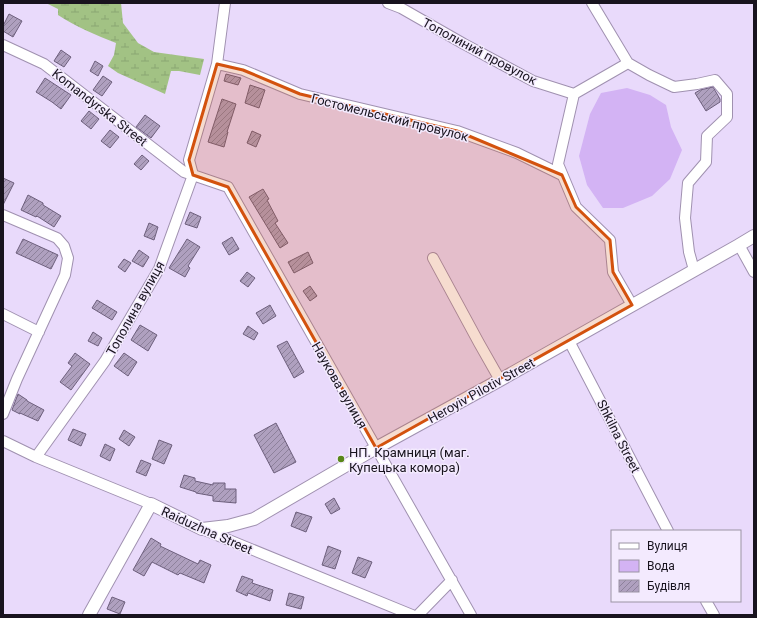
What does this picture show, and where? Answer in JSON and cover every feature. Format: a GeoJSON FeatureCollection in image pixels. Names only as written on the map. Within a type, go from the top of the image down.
{"type":"FeatureCollection","features":[{"type":"Feature","properties":{"kind":"street","name":"Тополина вулиця"},"geometry":{"type":"LineString","coordinates":[[36,457],[105,361],[159,269],[193,175],[189,160],[217,64],[225,3]]}},
{"type":"Feature","properties":{"kind":"street","name":"Тополиний провулок"},"geometry":{"type":"LineString","coordinates":[[388,3],[401,8],[533,81],[574,94]]}},
{"type":"Feature","properties":{"kind":"street"},"geometry":{"type":"LineString","coordinates":[[592,3],[628,63],[674,87],[715,80],[727,94],[727,117],[707,136],[706,162],[688,183],[685,218],[689,252],[694,270]]}},
{"type":"Feature","properties":{"kind":"street","name":"Komandyrska Street"},"geometry":{"type":"LineString","coordinates":[[3,45],[44,64],[184,172],[193,175]]}},
{"type":"Feature","properties":{"kind":"street"},"geometry":{"type":"LineString","coordinates":[[628,63],[574,94],[558,164],[576,207],[610,240],[613,272],[632,305]]}},
{"type":"Feature","properties":{"kind":"street","name":"Гостомельський провулок"},"geometry":{"type":"LineString","coordinates":[[217,64],[243,70],[300,94],[457,131],[516,153],[562,175]]}},
{"type":"Feature","properties":{"kind":"street","name":"Наукова вулиця"},"geometry":{"type":"LineString","coordinates":[[193,175],[228,187],[472,615]]}},
{"type":"Feature","properties":{"kind":"street"},"geometry":{"type":"LineString","coordinates":[[3,215],[57,238],[64,246],[68,258],[65,275],[17,379],[3,414]]}},
{"type":"Feature","properties":{"kind":"street","name":"Heroyiv Pilotiv Street"},"geometry":{"type":"LineString","coordinates":[[202,530],[228,526],[254,519],[376,448],[500,380],[754,236]]}},
{"type":"Feature","properties":{"kind":"street"},"geometry":{"type":"LineString","coordinates":[[739,245],[754,272]]}},
{"type":"Feature","properties":{"kind":"street"},"geometry":{"type":"LineString","coordinates":[[433,258],[500,380]]}},
{"type":"Feature","properties":{"kind":"street"},"geometry":{"type":"LineString","coordinates":[[3,314],[39,332]]}},
{"type":"Feature","properties":{"kind":"street","name":"Shkilna Street"},"geometry":{"type":"LineString","coordinates":[[569,341],[667,530]]}},
{"type":"Feature","properties":{"kind":"street","name":"Raiduzhna Street"},"geometry":{"type":"LineString","coordinates":[[3,442],[151,504],[202,530],[412,615]]}},
{"type":"Feature","properties":{"kind":"street"},"geometry":{"type":"LineString","coordinates":[[89,615],[151,504]]}},
{"type":"Feature","properties":{"kind":"street"},"geometry":{"type":"LineString","coordinates":[[418,615],[452,580]]}},
{"type":"Feature","properties":{"kind":"street"},"geometry":{"type":"LineString","coordinates":[[707,602],[714,615]]}},
{"type":"Feature","properties":{"kind":"highlighted area"},"geometry":{"type":"Polygon","coordinates":[[[217,64],[243,70],[300,94],[457,131],[562,175],[576,207],[610,240],[613,272],[632,305],[376,448],[228,187],[193,175],[189,160],[217,64]]]}},
{"type":"Feature","properties":{"kind":"green space"},"geometry":{"type":"Polygon","coordinates":[[[46,3],[121,3],[123,23],[138,43],[154,52],[204,59],[200,75],[171,71],[165,94],[118,73],[108,66],[114,55],[116,43],[86,30],[58,15],[58,9],[46,3]]]}},
{"type":"Feature","properties":{"kind":"water"},"geometry":{"type":"Polygon","coordinates":[[[627,88],[650,95],[666,105],[671,127],[682,150],[670,179],[652,196],[623,208],[603,208],[587,185],[579,156],[590,114],[601,93],[627,88]]]}},
{"type":"Feature","properties":{"kind":"building"},"geometry":{"type":"Polygon","coordinates":[[[9,14],[22,21],[13,37],[3,31],[3,26],[9,14]]]}},
{"type":"Feature","properties":{"kind":"building"},"geometry":{"type":"Polygon","coordinates":[[[61,50],[71,57],[64,67],[54,61],[61,50]]]}},
{"type":"Feature","properties":{"kind":"building"},"geometry":{"type":"Polygon","coordinates":[[[95,61],[103,66],[98,76],[90,71],[95,61]]]}},
{"type":"Feature","properties":{"kind":"building"},"geometry":{"type":"Polygon","coordinates":[[[226,74],[241,78],[238,85],[224,81],[226,74]]]}},
{"type":"Feature","properties":{"kind":"building"},"geometry":{"type":"Polygon","coordinates":[[[103,76],[112,82],[102,96],[93,90],[103,76]]]}},
{"type":"Feature","properties":{"kind":"building"},"geometry":{"type":"Polygon","coordinates":[[[45,78],[71,95],[61,109],[36,92],[45,78]]]}},
{"type":"Feature","properties":{"kind":"building"},"geometry":{"type":"Polygon","coordinates":[[[250,85],[265,90],[259,108],[245,103],[250,85]]]}},
{"type":"Feature","properties":{"kind":"building"},"geometry":{"type":"Polygon","coordinates":[[[713,87],[720,99],[720,102],[706,111],[695,93],[700,90],[713,87]]]}},
{"type":"Feature","properties":{"kind":"building"},"geometry":{"type":"Polygon","coordinates":[[[222,99],[236,104],[224,147],[208,142],[222,99]]]}},
{"type":"Feature","properties":{"kind":"building"},"geometry":{"type":"Polygon","coordinates":[[[89,111],[99,119],[91,129],[81,121],[89,111]]]}},
{"type":"Feature","properties":{"kind":"building"},"geometry":{"type":"Polygon","coordinates":[[[145,115],[160,126],[151,138],[136,127],[145,115]]]}},
{"type":"Feature","properties":{"kind":"building"},"geometry":{"type":"Polygon","coordinates":[[[110,130],[119,137],[110,148],[101,141],[110,130]]]}},
{"type":"Feature","properties":{"kind":"building"},"geometry":{"type":"Polygon","coordinates":[[[252,131],[261,135],[256,147],[247,143],[252,131]]]}},
{"type":"Feature","properties":{"kind":"building"},"geometry":{"type":"Polygon","coordinates":[[[142,155],[149,161],[141,170],[134,164],[142,155]]]}},
{"type":"Feature","properties":{"kind":"building"},"geometry":{"type":"Polygon","coordinates":[[[3,178],[14,183],[3,205],[3,178]]]}},
{"type":"Feature","properties":{"kind":"building"},"geometry":{"type":"Polygon","coordinates":[[[263,189],[278,221],[275,223],[288,243],[280,248],[249,197],[263,189]]]}},
{"type":"Feature","properties":{"kind":"building"},"geometry":{"type":"Polygon","coordinates":[[[28,195],[43,203],[43,205],[61,216],[54,227],[37,216],[36,217],[21,210],[28,195]]]}},
{"type":"Feature","properties":{"kind":"building"},"geometry":{"type":"Polygon","coordinates":[[[190,212],[201,217],[197,228],[185,224],[190,212]]]}},
{"type":"Feature","properties":{"kind":"building"},"geometry":{"type":"Polygon","coordinates":[[[149,223],[158,227],[154,240],[144,236],[149,223]]]}},
{"type":"Feature","properties":{"kind":"building"},"geometry":{"type":"Polygon","coordinates":[[[232,237],[239,249],[229,255],[222,243],[232,237]]]}},
{"type":"Feature","properties":{"kind":"building"},"geometry":{"type":"Polygon","coordinates":[[[23,239],[58,255],[51,269],[16,253],[23,239]]]}},
{"type":"Feature","properties":{"kind":"building"},"geometry":{"type":"Polygon","coordinates":[[[187,239],[200,247],[188,266],[190,268],[185,277],[169,268],[187,239]]]}},
{"type":"Feature","properties":{"kind":"building"},"geometry":{"type":"Polygon","coordinates":[[[139,250],[149,257],[143,267],[132,261],[139,250]]]}},
{"type":"Feature","properties":{"kind":"building"},"geometry":{"type":"Polygon","coordinates":[[[308,252],[313,263],[294,273],[288,262],[308,252]]]}},
{"type":"Feature","properties":{"kind":"building"},"geometry":{"type":"Polygon","coordinates":[[[124,259],[131,263],[125,272],[118,267],[124,259]]]}},
{"type":"Feature","properties":{"kind":"building"},"geometry":{"type":"Polygon","coordinates":[[[247,272],[255,278],[248,287],[240,281],[247,272]]]}},
{"type":"Feature","properties":{"kind":"building"},"geometry":{"type":"Polygon","coordinates":[[[310,286],[317,296],[310,301],[303,291],[310,286]]]}},
{"type":"Feature","properties":{"kind":"building"},"geometry":{"type":"Polygon","coordinates":[[[97,300],[117,312],[112,320],[92,308],[97,300]]]}},
{"type":"Feature","properties":{"kind":"building"},"geometry":{"type":"Polygon","coordinates":[[[270,305],[276,316],[263,324],[256,313],[270,305]]]}},
{"type":"Feature","properties":{"kind":"building"},"geometry":{"type":"Polygon","coordinates":[[[140,325],[157,335],[148,351],[131,340],[140,325]]]}},
{"type":"Feature","properties":{"kind":"building"},"geometry":{"type":"Polygon","coordinates":[[[248,326],[258,333],[254,340],[243,334],[248,326]]]}},
{"type":"Feature","properties":{"kind":"building"},"geometry":{"type":"Polygon","coordinates":[[[93,332],[102,338],[98,346],[88,341],[93,332]]]}},
{"type":"Feature","properties":{"kind":"building"},"geometry":{"type":"Polygon","coordinates":[[[287,341],[304,372],[294,378],[277,346],[287,341]]]}},
{"type":"Feature","properties":{"kind":"building"},"geometry":{"type":"Polygon","coordinates":[[[75,353],[90,364],[71,390],[60,382],[72,366],[68,363],[75,353]]]}},
{"type":"Feature","properties":{"kind":"building"},"geometry":{"type":"Polygon","coordinates":[[[124,353],[137,362],[128,376],[114,366],[124,353]]]}},
{"type":"Feature","properties":{"kind":"building"},"geometry":{"type":"Polygon","coordinates":[[[18,394],[27,401],[44,410],[38,421],[12,410],[18,394]]]}},
{"type":"Feature","properties":{"kind":"building"},"geometry":{"type":"Polygon","coordinates":[[[276,423],[296,462],[274,473],[254,435],[276,423]]]}},
{"type":"Feature","properties":{"kind":"building"},"geometry":{"type":"Polygon","coordinates":[[[73,429],[86,434],[81,446],[68,440],[73,429]]]}},
{"type":"Feature","properties":{"kind":"building"},"geometry":{"type":"Polygon","coordinates":[[[124,430],[135,437],[129,446],[119,439],[124,430]]]}},
{"type":"Feature","properties":{"kind":"building"},"geometry":{"type":"Polygon","coordinates":[[[159,440],[172,445],[164,464],[152,459],[159,440]]]}},
{"type":"Feature","properties":{"kind":"building"},"geometry":{"type":"Polygon","coordinates":[[[105,444],[115,449],[110,461],[100,456],[105,444]]]}},
{"type":"Feature","properties":{"kind":"building"},"geometry":{"type":"Polygon","coordinates":[[[141,460],[151,464],[146,476],[136,472],[141,460]]]}},
{"type":"Feature","properties":{"kind":"building"},"geometry":{"type":"Polygon","coordinates":[[[184,475],[195,478],[195,481],[213,485],[213,483],[225,483],[225,489],[236,489],[236,503],[213,501],[213,496],[196,493],[180,487],[184,475]]]}},
{"type":"Feature","properties":{"kind":"building"},"geometry":{"type":"Polygon","coordinates":[[[334,498],[340,509],[331,514],[325,504],[334,498]]]}},
{"type":"Feature","properties":{"kind":"building"},"geometry":{"type":"Polygon","coordinates":[[[296,512],[312,517],[306,532],[291,526],[296,512]]]}},
{"type":"Feature","properties":{"kind":"building"},"geometry":{"type":"Polygon","coordinates":[[[151,538],[161,544],[160,546],[198,564],[200,560],[211,565],[204,583],[180,573],[178,575],[152,562],[144,576],[133,570],[151,538]]]}},
{"type":"Feature","properties":{"kind":"building"},"geometry":{"type":"Polygon","coordinates":[[[328,546],[341,551],[335,569],[322,565],[328,546]]]}},
{"type":"Feature","properties":{"kind":"building"},"geometry":{"type":"Polygon","coordinates":[[[358,557],[372,562],[365,578],[352,573],[358,557]]]}},
{"type":"Feature","properties":{"kind":"building"},"geometry":{"type":"Polygon","coordinates":[[[242,576],[253,580],[252,583],[273,590],[270,601],[248,593],[247,596],[236,591],[242,576]]]}},
{"type":"Feature","properties":{"kind":"building"},"geometry":{"type":"Polygon","coordinates":[[[289,593],[304,597],[301,609],[286,605],[289,593]]]}},
{"type":"Feature","properties":{"kind":"building"},"geometry":{"type":"Polygon","coordinates":[[[112,597],[125,602],[120,614],[107,609],[112,597]]]}},
{"type":"Feature","properties":{"kind":"place","name":"НП. Крамниця (маг. Купецька комора)"},"geometry":{"type":"Point","coordinates":[341,459]}}]}
